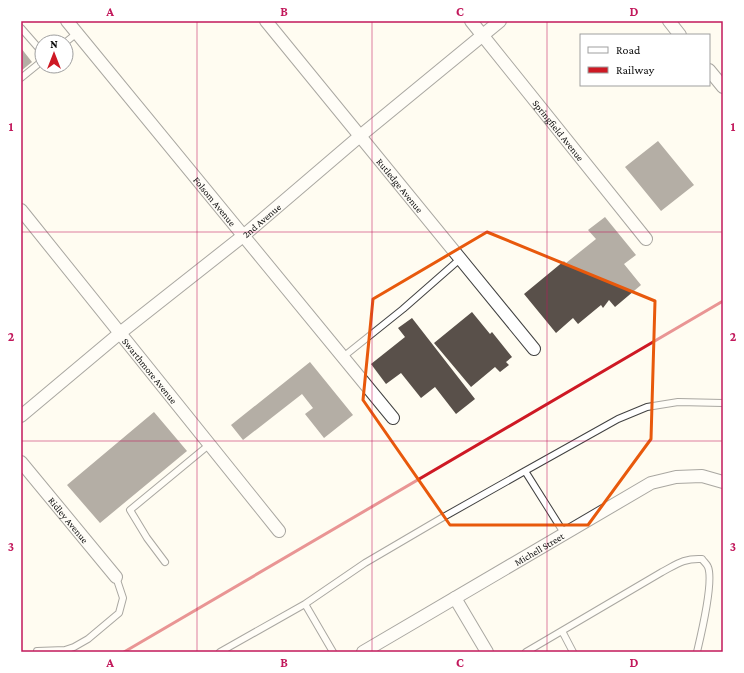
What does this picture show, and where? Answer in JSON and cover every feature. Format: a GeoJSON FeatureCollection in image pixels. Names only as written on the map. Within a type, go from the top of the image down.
{"type":"FeatureCollection","features":[{"type":"Feature","properties":{"kind":"street","name":"Folsom Avenue"},"geometry":{"type":"LineString","coordinates":[[67,21],[393,418]]}},
{"type":"Feature","properties":{"kind":"street","name":"Rutledge Avenue"},"geometry":{"type":"LineString","coordinates":[[266,21],[534,349]]}},
{"type":"Feature","properties":{"kind":"street","name":"Springfield Avenue"},"geometry":{"type":"LineString","coordinates":[[471,21],[646,239]]}},
{"type":"Feature","properties":{"kind":"street","name":"2nd Avenue"},"geometry":{"type":"LineString","coordinates":[[21,416],[120,333],[243,236],[360,136],[500,21]]}},
{"type":"Feature","properties":{"kind":"street"},"geometry":{"type":"LineString","coordinates":[[669,21],[679,34]]}},
{"type":"Feature","properties":{"kind":"street"},"geometry":{"type":"LineString","coordinates":[[710,71],[723,87]]}},
{"type":"Feature","properties":{"kind":"street","name":"Swarthmore Avenue"},"geometry":{"type":"LineString","coordinates":[[21,210],[279,530]]}},
{"type":"Feature","properties":{"kind":"street","name":"Ridley Avenue"},"geometry":{"type":"LineString","coordinates":[[21,462],[116,577]]}},
{"type":"Feature","properties":{"kind":"street","name":"Michell Street"},"geometry":{"type":"LineString","coordinates":[[363,652],[651,483],[676,477],[702,476],[723,482]]}},
{"type":"Feature","properties":{"kind":"street"},"geometry":{"type":"LineString","coordinates":[[455,598],[488,652]]}},
{"type":"Feature","properties":{"kind":"lane"},"geometry":{"type":"LineString","coordinates":[[21,28],[34,43]]}},
{"type":"Feature","properties":{"kind":"lane"},"geometry":{"type":"LineString","coordinates":[[21,78],[34,67]]}},
{"type":"Feature","properties":{"kind":"lane"},"geometry":{"type":"LineString","coordinates":[[343,357],[403,309],[460,259]]}},
{"type":"Feature","properties":{"kind":"lane"},"geometry":{"type":"LineString","coordinates":[[220,652],[305,604],[366,564],[440,519],[618,419],[647,407],[678,402],[723,403]]}},
{"type":"Feature","properties":{"kind":"lane"},"geometry":{"type":"LineString","coordinates":[[166,562],[147,538],[130,510],[210,444]]}},
{"type":"Feature","properties":{"kind":"lane"},"geometry":{"type":"LineString","coordinates":[[525,470],[564,534]]}},
{"type":"Feature","properties":{"kind":"lane"},"geometry":{"type":"LineString","coordinates":[[526,652],[681,561],[691,558],[702,559],[708,566],[710,579],[703,627],[697,652]]}},
{"type":"Feature","properties":{"kind":"lane"},"geometry":{"type":"LineString","coordinates":[[37,651],[65,650],[74,647],[88,639],[119,613],[123,598],[116,577]]}},
{"type":"Feature","properties":{"kind":"lane"},"geometry":{"type":"LineString","coordinates":[[305,604],[333,652]]}},
{"type":"Feature","properties":{"kind":"lane"},"geometry":{"type":"LineString","coordinates":[[562,631],[573,652]]}},
{"type":"Feature","properties":{"kind":"highlighted area"},"geometry":{"type":"Polygon","coordinates":[[[487,232],[655,301],[651,439],[588,525],[450,525],[363,400],[373,299],[487,232]]]}},
{"type":"Feature","properties":{"kind":"building"},"geometry":{"type":"Polygon","coordinates":[[[21,48],[32,62],[21,71],[21,48]]]}},
{"type":"Feature","properties":{"kind":"building"},"geometry":{"type":"Polygon","coordinates":[[[658,141],[694,185],[661,211],[625,167],[658,141]]]}},
{"type":"Feature","properties":{"kind":"building"},"geometry":{"type":"Polygon","coordinates":[[[605,217],[636,255],[624,264],[641,285],[615,307],[609,300],[603,308],[601,305],[578,324],[573,318],[556,333],[524,294],[564,261],[566,263],[596,239],[588,230],[605,217]]]}},
{"type":"Feature","properties":{"kind":"building"},"geometry":{"type":"Polygon","coordinates":[[[472,312],[490,334],[492,332],[512,357],[506,362],[509,365],[500,372],[495,367],[471,387],[434,343],[472,312]]]}},
{"type":"Feature","properties":{"kind":"building"},"geometry":{"type":"Polygon","coordinates":[[[412,318],[475,399],[456,414],[435,387],[421,398],[401,373],[386,384],[371,364],[405,337],[398,328],[412,318]]]}},
{"type":"Feature","properties":{"kind":"building"},"geometry":{"type":"Polygon","coordinates":[[[310,362],[353,415],[324,438],[305,414],[313,408],[302,394],[243,440],[231,425],[310,362]]]}},
{"type":"Feature","properties":{"kind":"building"},"geometry":{"type":"Polygon","coordinates":[[[154,412],[187,451],[100,523],[67,485],[154,412]]]}},
{"type":"Feature","properties":{"kind":"railway"},"geometry":{"type":"LineString","coordinates":[[124,652],[723,301]]}}]}
